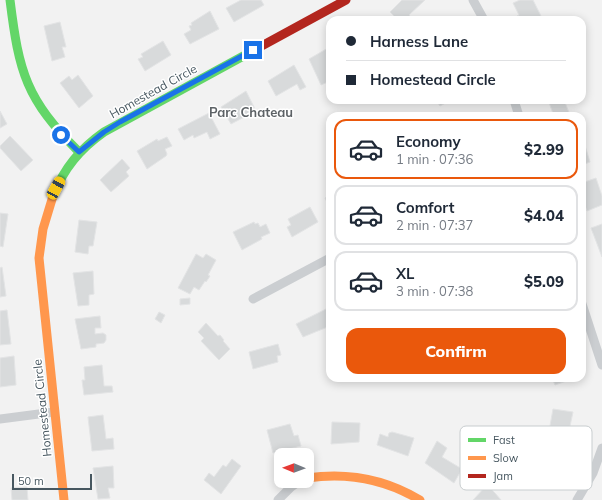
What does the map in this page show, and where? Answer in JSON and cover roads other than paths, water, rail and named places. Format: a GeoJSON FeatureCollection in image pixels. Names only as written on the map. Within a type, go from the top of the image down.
{"type":"FeatureCollection","features":[{"type":"Feature","properties":{"kind":"street"},"geometry":{"type":"LineString","coordinates":[[10,0],[15,49],[19,66],[28,90],[42,114],[79,152]]}},
{"type":"Feature","properties":{"kind":"street","name":"Homestead Circle"},"geometry":{"type":"LineString","coordinates":[[64,500],[39,274],[40,240],[46,212],[56,188],[79,152],[104,132],[346,0]]}},
{"type":"Feature","properties":{"kind":"street"},"geometry":{"type":"LineString","coordinates":[[473,0],[482,16]]}},
{"type":"Feature","properties":{"kind":"street"},"geometry":{"type":"LineString","coordinates":[[253,299],[326,260]]}},
{"type":"Feature","properties":{"kind":"street"},"geometry":{"type":"LineString","coordinates":[[586,316],[602,365]]}},
{"type":"Feature","properties":{"kind":"street"},"geometry":{"type":"LineString","coordinates":[[0,419],[54,412]]}},
{"type":"Feature","properties":{"kind":"street"},"geometry":{"type":"LineString","coordinates":[[592,474],[602,448]]}},
{"type":"Feature","properties":{"kind":"street"},"geometry":{"type":"LineString","coordinates":[[314,478],[338,476],[368,479],[391,485],[420,500]]}},
{"type":"Feature","properties":{"kind":"street"},"geometry":{"type":"LineString","coordinates":[[278,500],[290,488]]}},
{"type":"Feature","properties":{"kind":"street"},"geometry":{"type":"LineString","coordinates":[[577,500],[583,490]]}},
{"type":"Feature","properties":{"kind":"district","name":"Parc Chateau"},"geometry":{"type":"Point","coordinates":[251,112]}}]}
